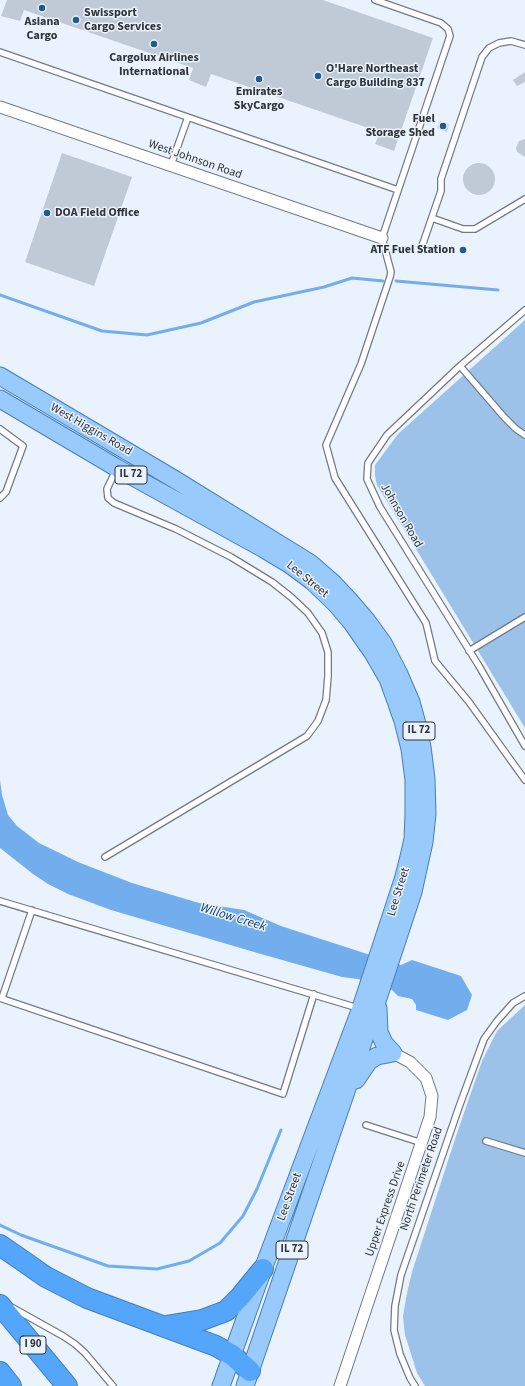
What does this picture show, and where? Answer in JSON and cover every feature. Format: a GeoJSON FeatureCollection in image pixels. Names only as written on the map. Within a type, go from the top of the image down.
{"type":"FeatureCollection","features":[{"type":"Feature","properties":{"kind":"highway"},"geometry":{"type":"LineString","coordinates":[[0,1245],[46,1277],[87,1298],[128,1314],[166,1326],[232,1354],[248,1379]]}},
{"type":"Feature","properties":{"kind":"highway"},"geometry":{"type":"LineString","coordinates":[[166,1326],[202,1320],[226,1311],[240,1297],[263,1269]]}},
{"type":"Feature","properties":{"kind":"highway","name":"I 90"},"geometry":{"type":"LineString","coordinates":[[0,1305],[67,1386]]}},
{"type":"Feature","properties":{"kind":"highway"},"geometry":{"type":"LineString","coordinates":[[0,1372],[11,1386]]}},
{"type":"Feature","properties":{"kind":"main road","name":"West Higgins Road"},"geometry":{"type":"LineString","coordinates":[[0,376],[285,546]]}},
{"type":"Feature","properties":{"kind":"main road","name":"West Higgins Road"},"geometry":{"type":"LineString","coordinates":[[0,399],[117,468],[264,549]]}},
{"type":"Feature","properties":{"kind":"main road","name":"Lee Street"},"geometry":{"type":"LineString","coordinates":[[285,546],[310,563],[333,583],[367,621],[383,643],[399,674],[411,702],[417,724],[422,747],[426,779],[427,814],[424,842],[413,892],[384,958]]}},
{"type":"Feature","properties":{"kind":"main road","name":"Lee Street"},"geometry":{"type":"LineString","coordinates":[[248,1379],[341,1106],[376,991],[413,839],[414,780],[410,749],[403,721],[388,679],[373,653],[352,622],[336,604],[312,581],[264,549]]}},
{"type":"Feature","properties":{"kind":"main road","name":"Lee Street"},"geometry":{"type":"LineString","coordinates":[[263,1269],[361,1008],[376,991]]}},
{"type":"Feature","properties":{"kind":"main road"},"geometry":{"type":"LineString","coordinates":[[376,991],[379,1032],[384,1044],[393,1053]]}},
{"type":"Feature","properties":{"kind":"main road"},"geometry":{"type":"LineString","coordinates":[[341,1106],[369,1061],[377,1056],[393,1053]]}},
{"type":"Feature","properties":{"kind":"main road","name":"IL 72"},"geometry":{"type":"LineString","coordinates":[[221,1386],[263,1269]]}},
{"type":"Feature","properties":{"kind":"street","name":"West Johnson Road"},"geometry":{"type":"LineString","coordinates":[[0,107],[382,238]]}},
{"type":"Feature","properties":{"kind":"street","name":"Upper Express Drive"},"geometry":{"type":"LineString","coordinates":[[340,1386],[430,1117],[432,1096],[426,1078],[410,1062],[393,1053]]}},
{"type":"Feature","properties":{"kind":"lane"},"geometry":{"type":"LineString","coordinates":[[375,0],[441,23],[448,29],[450,36],[382,238],[391,272],[390,277],[361,364],[326,445],[335,478],[426,623],[435,661],[469,702],[525,780]]}},
{"type":"Feature","properties":{"kind":"lane"},"geometry":{"type":"LineString","coordinates":[[421,249],[440,191],[441,179],[482,57],[489,48],[499,43],[511,40],[525,45]]}},
{"type":"Feature","properties":{"kind":"lane"},"geometry":{"type":"LineString","coordinates":[[0,52],[398,190]]}},
{"type":"Feature","properties":{"kind":"lane"},"geometry":{"type":"LineString","coordinates":[[171,166],[188,117]]}},
{"type":"Feature","properties":{"kind":"lane"},"geometry":{"type":"LineString","coordinates":[[432,218],[463,229],[475,229],[525,199]]}},
{"type":"Feature","properties":{"kind":"lane","name":"Johnson Road"},"geometry":{"type":"LineString","coordinates":[[525,310],[460,366],[387,435],[368,463],[367,479],[380,507],[469,651],[525,746]]}},
{"type":"Feature","properties":{"kind":"lane"},"geometry":{"type":"LineString","coordinates":[[460,366],[504,417],[516,429],[525,435]]}},
{"type":"Feature","properties":{"kind":"lane"},"geometry":{"type":"LineString","coordinates":[[0,429],[23,446],[6,492],[0,498]]}},
{"type":"Feature","properties":{"kind":"lane"},"geometry":{"type":"LineString","coordinates":[[105,857],[307,736],[318,721],[326,700],[328,676],[328,652],[322,633],[304,609],[291,596],[272,582],[231,557],[176,529],[114,503],[108,498],[107,489],[109,482],[117,468]]}},
{"type":"Feature","properties":{"kind":"lane"},"geometry":{"type":"LineString","coordinates":[[469,651],[525,617]]}},
{"type":"Feature","properties":{"kind":"lane"},"geometry":{"type":"LineString","coordinates":[[0,901],[361,1008]]}},
{"type":"Feature","properties":{"kind":"lane"},"geometry":{"type":"LineString","coordinates":[[32,910],[1,998],[283,1094],[314,994]]}},
{"type":"Feature","properties":{"kind":"lane","name":"North Perimeter Road"},"geometry":{"type":"LineString","coordinates":[[415,1386],[400,1354],[394,1330],[395,1306],[401,1275],[458,1107],[484,1039],[497,1020],[513,1003],[525,996]]}},
{"type":"Feature","properties":{"kind":"lane"},"geometry":{"type":"LineString","coordinates":[[366,1125],[422,1143]]}},
{"type":"Feature","properties":{"kind":"lane"},"geometry":{"type":"LineString","coordinates":[[486,1140],[525,1153]]}},
{"type":"Feature","properties":{"kind":"lane"},"geometry":{"type":"LineString","coordinates":[[0,1302],[63,1336],[85,1353],[113,1386]]}},
{"type":"Feature","properties":{"kind":"shaded area"},"geometry":{"type":"Polygon","coordinates":[[[525,320],[525,728],[377,485],[375,465],[398,434],[525,320]]]}},
{"type":"Feature","properties":{"kind":"shaded area"},"geometry":{"type":"Polygon","coordinates":[[[525,1005],[525,1386],[425,1386],[417,1373],[405,1335],[403,1316],[412,1272],[482,1061],[497,1031],[525,1005]]]}},
{"type":"Feature","properties":{"kind":"water","name":"Willow Creek"},"geometry":{"type":"Polygon","coordinates":[[[0,780],[2,795],[8,815],[17,826],[39,843],[78,862],[132,883],[199,903],[244,910],[281,926],[401,965],[412,960],[461,976],[472,995],[467,1010],[448,1020],[416,1010],[416,1005],[412,999],[398,996],[392,990],[358,979],[342,977],[111,910],[68,894],[48,884],[33,874],[0,848],[0,780]]]}},
{"type":"Feature","properties":{"kind":"building","name":"O'Hare Northeast Cargo Building 837"},"geometry":{"type":"Polygon","coordinates":[[[7,0],[323,0],[433,38],[394,151],[375,144],[380,132],[211,74],[206,87],[189,80],[193,68],[24,10],[20,21],[1,16],[7,0]]]}},
{"type":"Feature","properties":{"kind":"building"},"geometry":{"type":"Polygon","coordinates":[[[525,72],[525,82],[517,86],[513,80],[525,72]]]}},
{"type":"Feature","properties":{"kind":"building","name":"Fuel Storage Shed"},"geometry":{"type":"Polygon","coordinates":[[[440,121],[449,124],[447,132],[437,128],[440,121]]]}},
{"type":"Feature","properties":{"kind":"building"},"geometry":{"type":"Polygon","coordinates":[[[525,139],[525,157],[517,152],[516,148],[519,141],[525,139]]]}},
{"type":"Feature","properties":{"kind":"building"},"geometry":{"type":"Polygon","coordinates":[[[62,153],[132,177],[94,286],[25,262],[62,153]]]}},
{"type":"Feature","properties":{"kind":"building"},"geometry":{"type":"Polygon","coordinates":[[[476,163],[482,163],[492,170],[495,179],[494,185],[488,192],[482,195],[476,195],[466,188],[463,182],[463,176],[470,166],[476,163]]]}},
{"type":"Feature","properties":{"kind":"waterway"},"geometry":{"type":"LineString","coordinates":[[0,295],[102,331],[147,335],[201,323],[254,302],[324,287],[352,278],[383,281]]}},
{"type":"Feature","properties":{"kind":"waterway"},"geometry":{"type":"LineString","coordinates":[[396,281],[498,290]]}},
{"type":"Feature","properties":{"kind":"waterway"},"geometry":{"type":"LineString","coordinates":[[0,1225],[21,1235],[108,1266],[157,1269],[189,1261],[220,1243],[243,1216],[257,1189],[281,1130]]}},
{"type":"Feature","properties":{"kind":"place","name":"Asiana Cargo"},"geometry":{"type":"Point","coordinates":[42,8]}},
{"type":"Feature","properties":{"kind":"place","name":"Swissport Cargo Services"},"geometry":{"type":"Point","coordinates":[76,20]}},
{"type":"Feature","properties":{"kind":"place","name":"Cargolux Airlines International"},"geometry":{"type":"Point","coordinates":[154,44]}},
{"type":"Feature","properties":{"kind":"place","name":"O'Hare Northeast Cargo Building 837"},"geometry":{"type":"Point","coordinates":[318,76]}},
{"type":"Feature","properties":{"kind":"place","name":"Emirates SkyCargo"},"geometry":{"type":"Point","coordinates":[259,79]}},
{"type":"Feature","properties":{"kind":"place","name":"Fuel Storage Shed"},"geometry":{"type":"Point","coordinates":[443,126]}},
{"type":"Feature","properties":{"kind":"place","name":"DOA Field Office"},"geometry":{"type":"Point","coordinates":[47,213]}},
{"type":"Feature","properties":{"kind":"place","name":"ATF Fuel Station"},"geometry":{"type":"Point","coordinates":[463,250]}}]}
